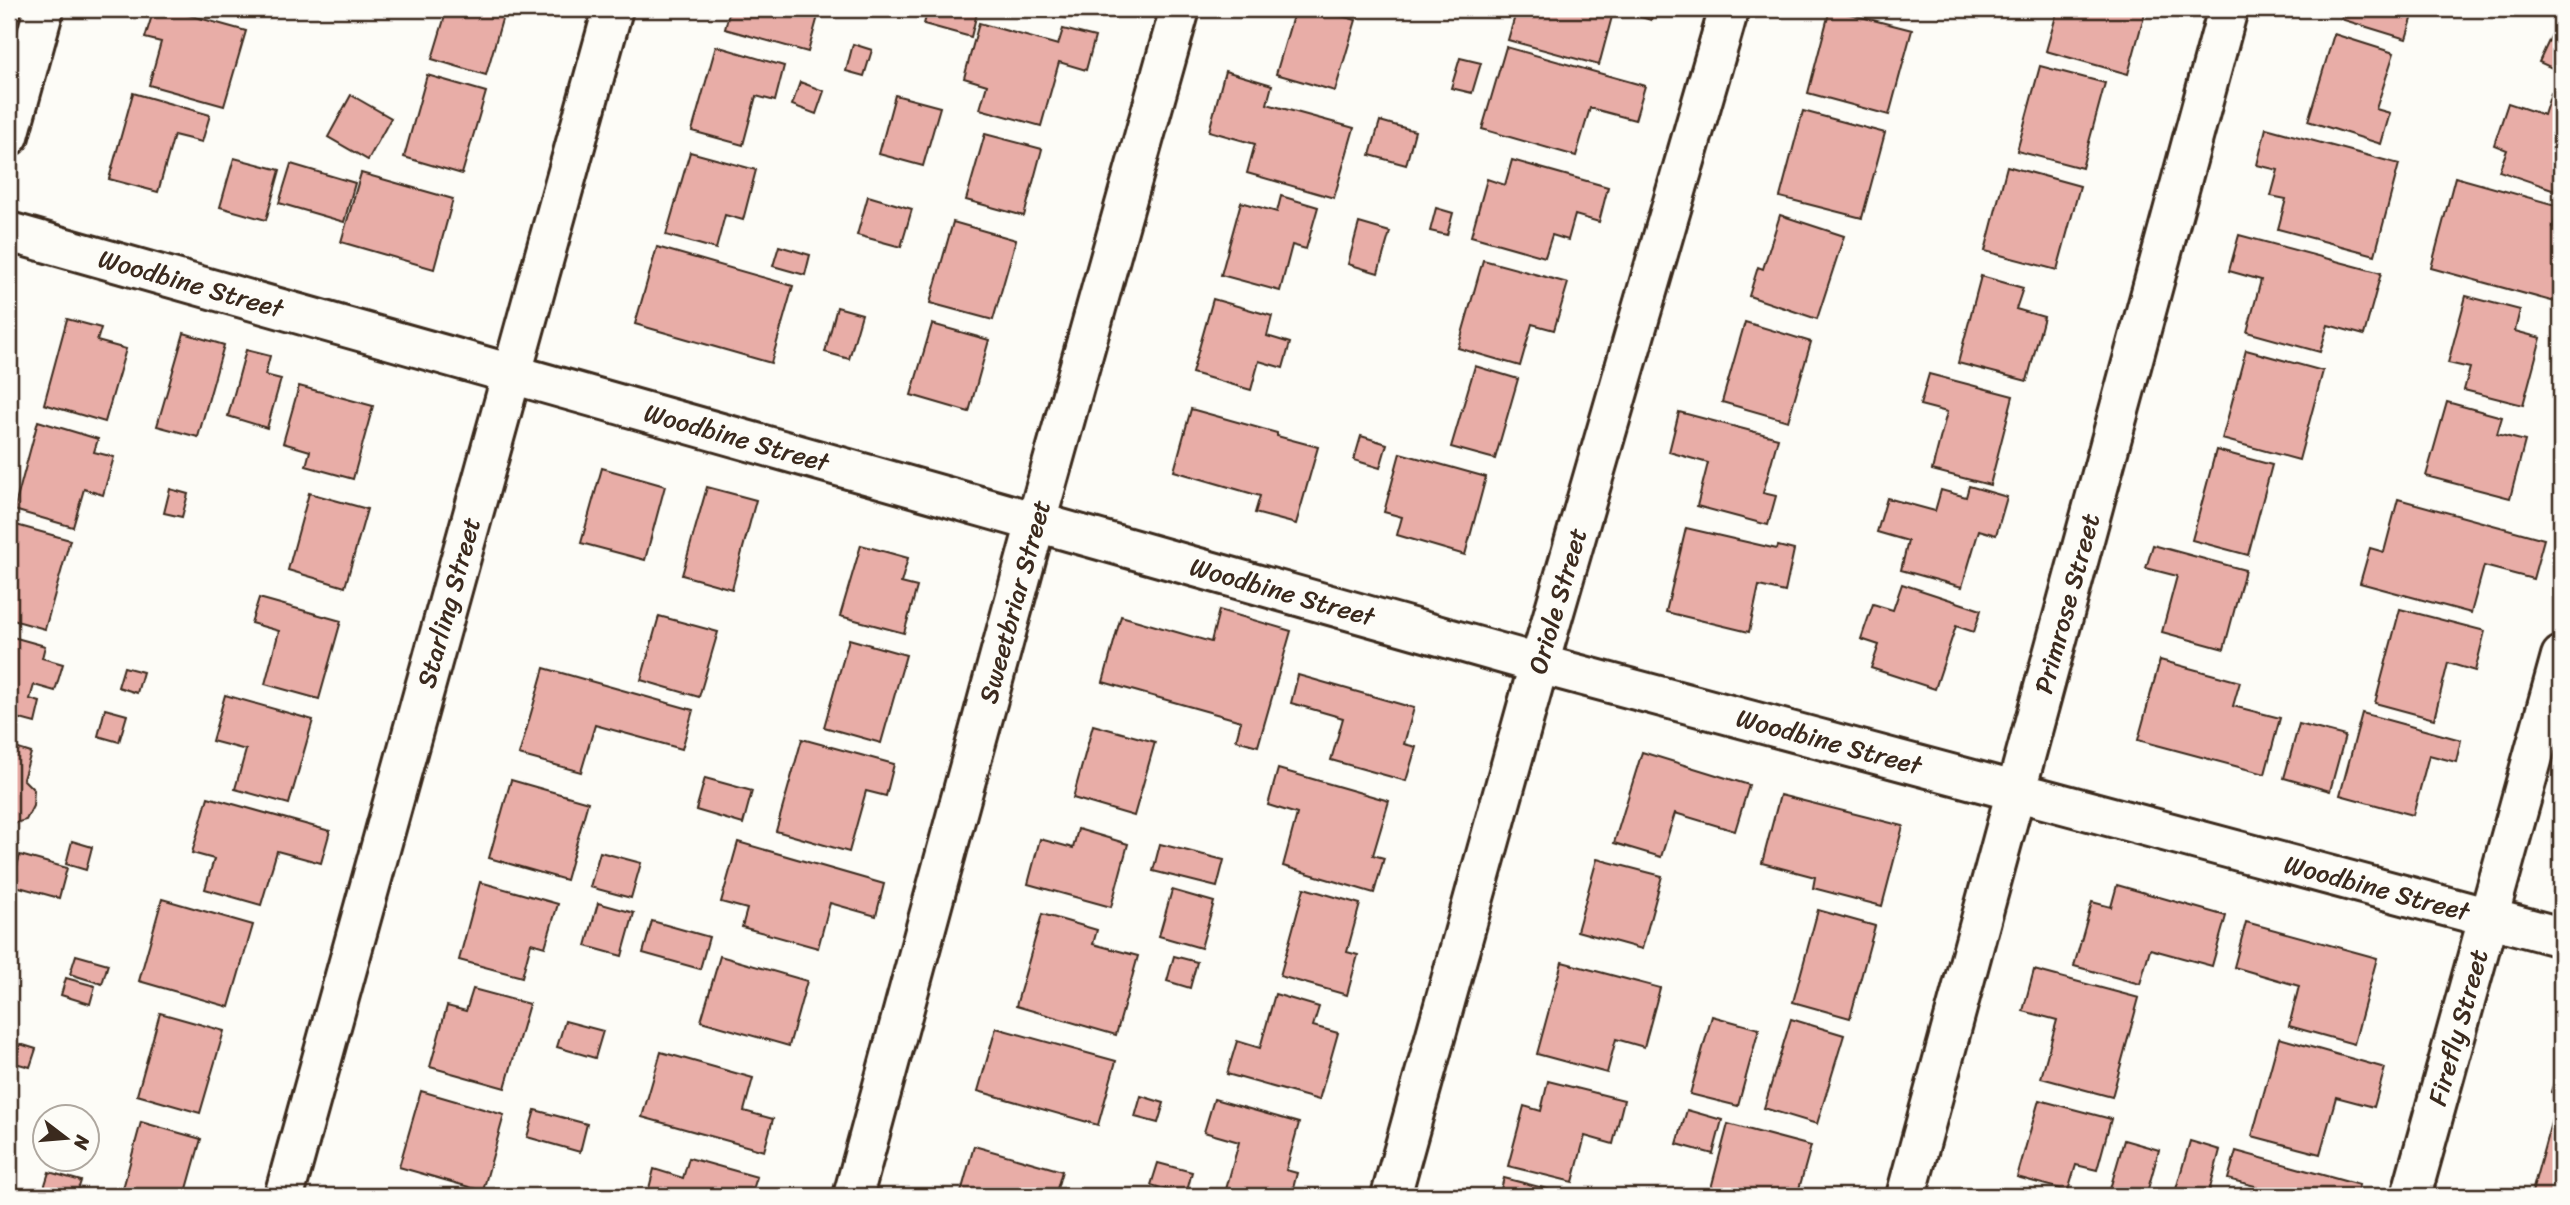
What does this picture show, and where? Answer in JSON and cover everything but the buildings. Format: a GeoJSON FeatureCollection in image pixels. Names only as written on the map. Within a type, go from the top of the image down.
{"type":"FeatureCollection","features":[{"type":"Feature","properties":{"kind":"street"},"geometry":{"type":"LineString","coordinates":[[9,136],[44,9]]}},
{"type":"Feature","properties":{"kind":"street","name":"Starling Street"},"geometry":{"type":"LineString","coordinates":[[284,1196],[613,9]]}},
{"type":"Feature","properties":{"kind":"street","name":"Sweetbriar Street"},"geometry":{"type":"LineString","coordinates":[[853,1196],[1036,522],[1180,9]]}},
{"type":"Feature","properties":{"kind":"street","name":"Oriole Street"},"geometry":{"type":"LineString","coordinates":[[1391,1196],[1539,664],[1729,9]]}},
{"type":"Feature","properties":{"kind":"street","name":"Primrose Street"},"geometry":{"type":"LineString","coordinates":[[1906,1196],[2018,792],[2228,9]]}},
{"type":"Feature","properties":{"kind":"street","name":"Woodbine Street"},"geometry":{"type":"LineString","coordinates":[[9,232],[1539,664],[2561,937]]}},
{"type":"Feature","properties":{"kind":"street","name":"Firefly Street"},"geometry":{"type":"LineString","coordinates":[[2411,1196],[2561,656]]}}]}
